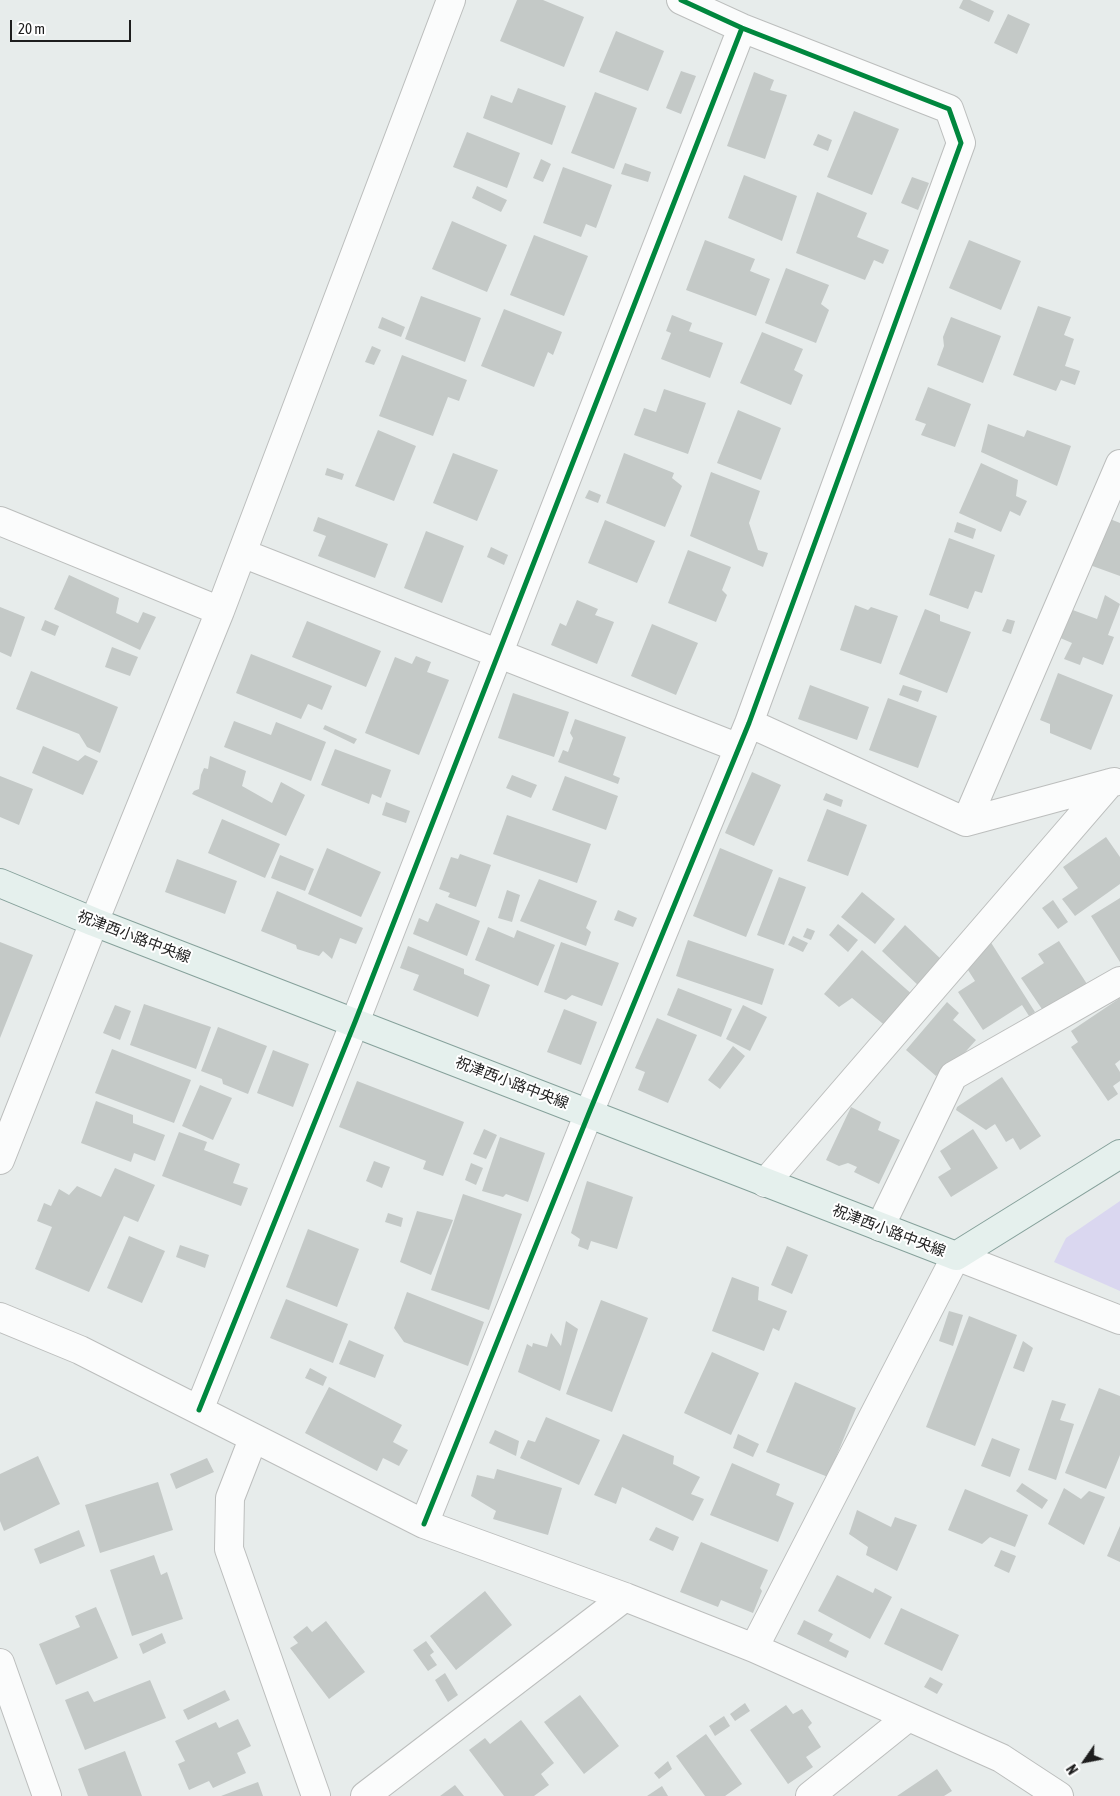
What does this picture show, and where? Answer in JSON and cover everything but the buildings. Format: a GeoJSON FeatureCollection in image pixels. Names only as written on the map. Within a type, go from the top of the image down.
{"type":"FeatureCollection","features":[{"type":"Feature","properties":{"kind":"main road","name":"祝津西小路中央線"},"geometry":{"type":"LineString","coordinates":[[0,883],[94,922],[956,1256],[1120,1154]]}},
{"type":"Feature","properties":{"kind":"street"},"geometry":{"type":"LineString","coordinates":[[0,1160],[220,611],[451,0]]}},
{"type":"Feature","properties":{"kind":"street"},"geometry":{"type":"LineString","coordinates":[[424,1524],[750,723],[961,143],[949,109],[742,28],[681,0]]}},
{"type":"Feature","properties":{"kind":"street"},"geometry":{"type":"LineString","coordinates":[[199,1410],[355,1022],[742,28]]}},
{"type":"Feature","properties":{"kind":"street"},"geometry":{"type":"LineString","coordinates":[[966,822],[1120,464]]}},
{"type":"Feature","properties":{"kind":"street"},"geometry":{"type":"LineString","coordinates":[[0,521],[220,611]]}},
{"type":"Feature","properties":{"kind":"street"},"geometry":{"type":"LineString","coordinates":[[242,553],[739,748]]}},
{"type":"Feature","properties":{"kind":"street"},"geometry":{"type":"LineString","coordinates":[[750,723],[966,822],[1115,782]]}},
{"type":"Feature","properties":{"kind":"street"},"geometry":{"type":"LineString","coordinates":[[765,1183],[1115,782]]}},
{"type":"Feature","properties":{"kind":"street"},"geometry":{"type":"LineString","coordinates":[[880,1227],[953,1076],[1120,981]]}},
{"type":"Feature","properties":{"kind":"street"},"geometry":{"type":"LineString","coordinates":[[754,1648],[956,1256],[1120,1320]]}},
{"type":"Feature","properties":{"kind":"street"},"geometry":{"type":"LineString","coordinates":[[0,1317],[80,1350],[424,1524],[625,1597],[754,1648],[907,1718],[1001,1758],[1059,1796]]}},
{"type":"Feature","properties":{"kind":"street"},"geometry":{"type":"LineString","coordinates":[[253,1439],[230,1498],[228,1549],[316,1796]]}},
{"type":"Feature","properties":{"kind":"street"},"geometry":{"type":"LineString","coordinates":[[365,1796],[625,1597]]}},
{"type":"Feature","properties":{"kind":"street"},"geometry":{"type":"LineString","coordinates":[[0,1663],[47,1796]]}},
{"type":"Feature","properties":{"kind":"street"},"geometry":{"type":"LineString","coordinates":[[810,1796],[907,1718]]}},
{"type":"Feature","properties":{"kind":"shaded area"},"geometry":{"type":"Polygon","coordinates":[[[1120,1201],[1120,1291],[1054,1262],[1066,1238],[1120,1201]]]}},
{"type":"Feature","properties":{"kind":"cycle path"},"geometry":{"type":"LineString","coordinates":[[424,1524],[589,1113],[749,723],[961,143],[949,109],[742,28],[681,0]]}},
{"type":"Feature","properties":{"kind":"cycle path"},"geometry":{"type":"LineString","coordinates":[[199,1410],[355,1022],[742,28]]}}]}
